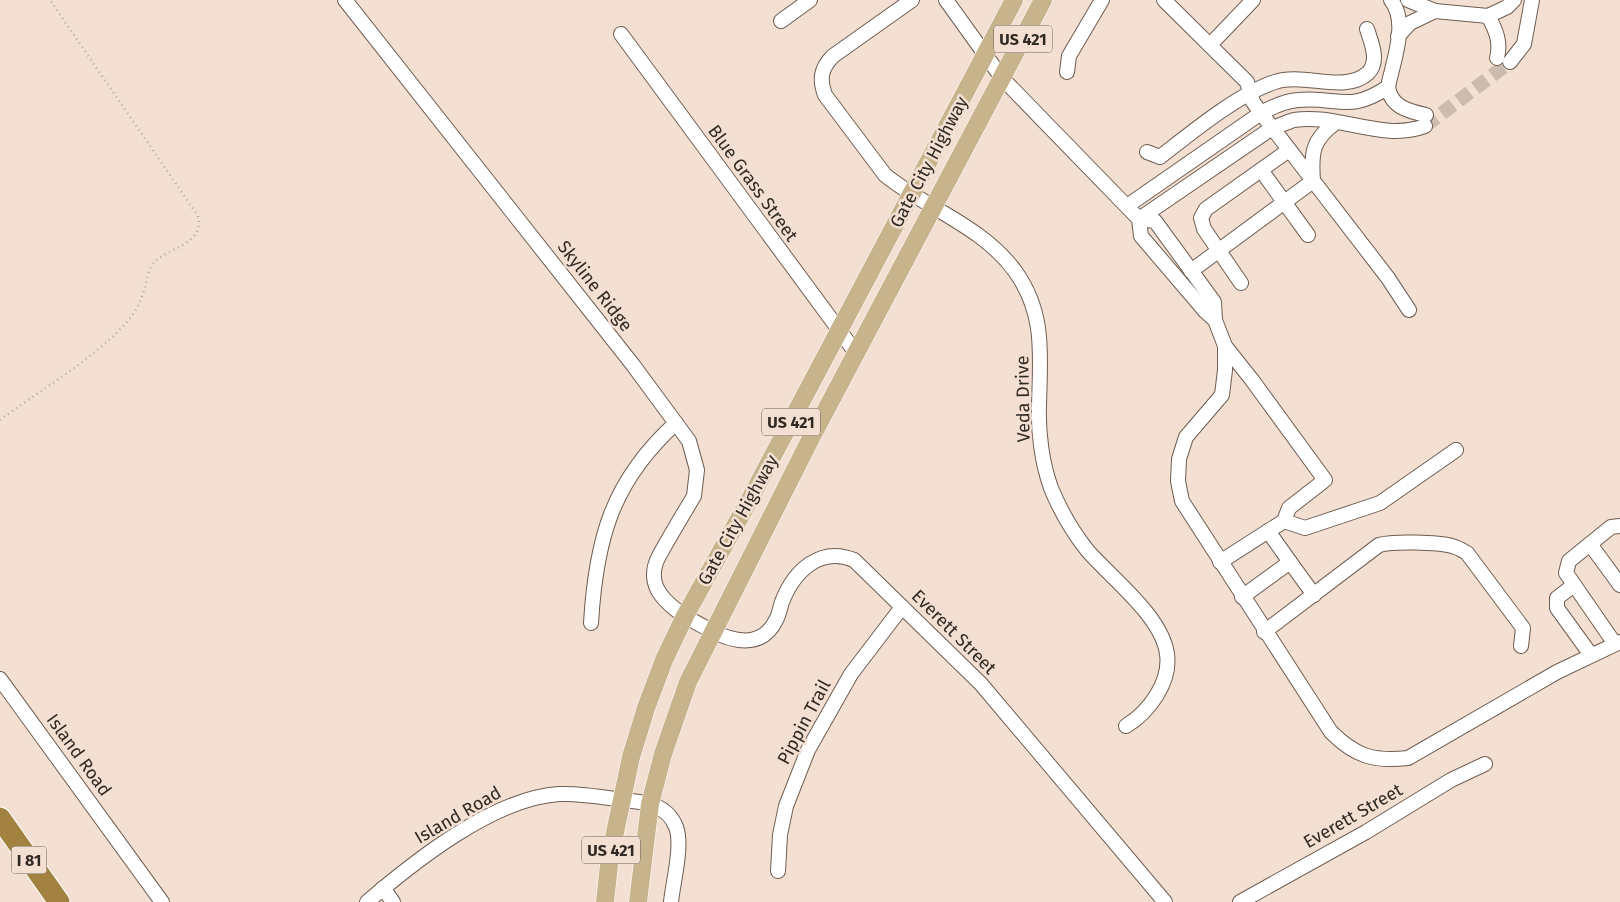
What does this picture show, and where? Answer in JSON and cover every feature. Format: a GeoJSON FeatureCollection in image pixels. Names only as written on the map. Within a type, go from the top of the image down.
{"type":"FeatureCollection","features":[{"type":"Feature","properties":{"kind":"highway","name":"I 81"},"geometry":{"type":"LineString","coordinates":[[0,818],[58,902]]}},
{"type":"Feature","properties":{"kind":"main road","name":"Gate City Highway"},"geometry":{"type":"LineString","coordinates":[[605,902],[610,856],[621,799],[646,708],[685,616],[840,331],[1014,0]]}},
{"type":"Feature","properties":{"kind":"main road","name":"Gate City Highway"},"geometry":{"type":"LineString","coordinates":[[638,902],[650,804],[663,754],[678,708],[712,631],[856,353],[1043,0]]}},
{"type":"Feature","properties":{"kind":"street","name":"Skyline Ridge"},"geometry":{"type":"LineString","coordinates":[[345,0],[632,365],[689,441],[695,454],[697,470],[694,496],[658,558],[654,577],[662,596],[685,616]]}},
{"type":"Feature","properties":{"kind":"street"},"geometry":{"type":"LineString","coordinates":[[781,21],[810,0]]}},
{"type":"Feature","properties":{"kind":"street","name":"Veda Drive"},"geometry":{"type":"LineString","coordinates":[[912,0],[833,56],[826,63],[822,73],[822,85],[825,95],[879,168],[897,184],[972,230],[1000,254],[1027,290],[1036,310],[1040,338],[1038,407],[1040,438],[1051,486],[1072,528],[1087,550],[1139,606],[1159,630],[1165,642],[1167,656],[1162,682],[1146,712],[1126,726]]}},
{"type":"Feature","properties":{"kind":"street"},"geometry":{"type":"LineString","coordinates":[[946,0],[1002,78],[1140,219],[1155,221],[1214,302],[1215,320],[1224,346],[1225,370],[1222,395],[1186,437],[1179,459],[1178,481],[1182,501],[1264,632],[1330,732],[1347,749],[1366,756],[1387,760],[1408,758],[1591,655],[1618,643],[1566,573],[1569,561],[1611,527],[1620,526]]}},
{"type":"Feature","properties":{"kind":"street"},"geometry":{"type":"LineString","coordinates":[[1067,72],[1069,56],[1102,0]]}},
{"type":"Feature","properties":{"kind":"street"},"geometry":{"type":"LineString","coordinates":[[1164,0],[1247,82],[1253,102],[1383,271],[1409,310]]}},
{"type":"Feature","properties":{"kind":"street"},"geometry":{"type":"LineString","coordinates":[[1210,45],[1253,0]]}},
{"type":"Feature","properties":{"kind":"street"},"geometry":{"type":"LineString","coordinates":[[1140,219],[1272,128],[1294,120],[1335,123],[1399,132],[1426,121],[1402,109],[1389,96],[1388,87],[1400,19],[1396,7],[1391,0]]}},
{"type":"Feature","properties":{"kind":"street"},"geometry":{"type":"LineString","coordinates":[[1408,0],[1435,11],[1488,16],[1507,7],[1514,0]]}},
{"type":"Feature","properties":{"kind":"street"},"geometry":{"type":"LineString","coordinates":[[1488,16],[1497,31],[1499,49],[1504,60],[1524,44],[1532,0]]}},
{"type":"Feature","properties":{"kind":"street"},"geometry":{"type":"LineString","coordinates":[[1398,36],[1410,24],[1435,11]]}},
{"type":"Feature","properties":{"kind":"street"},"geometry":{"type":"LineString","coordinates":[[1147,152],[1160,157],[1188,135],[1251,93],[1276,82],[1300,78],[1339,82],[1359,80],[1370,71],[1375,52],[1367,29]]}},
{"type":"Feature","properties":{"kind":"street","name":"Blue Grass Street"},"geometry":{"type":"LineString","coordinates":[[622,34],[856,353]]}},
{"type":"Feature","properties":{"kind":"street"},"geometry":{"type":"LineString","coordinates":[[1127,206],[1261,113],[1278,105],[1298,100],[1356,102],[1370,99],[1388,87]]}},
{"type":"Feature","properties":{"kind":"street"},"geometry":{"type":"LineString","coordinates":[[1313,181],[1314,147],[1320,134],[1335,123]]}},
{"type":"Feature","properties":{"kind":"street"},"geometry":{"type":"LineString","coordinates":[[1188,135],[1205,151],[1216,167]]}},
{"type":"Feature","properties":{"kind":"street"},"geometry":{"type":"LineString","coordinates":[[1241,283],[1204,229],[1201,218],[1206,210],[1289,150]]}},
{"type":"Feature","properties":{"kind":"street"},"geometry":{"type":"LineString","coordinates":[[1261,170],[1308,235]]}},
{"type":"Feature","properties":{"kind":"street"},"geometry":{"type":"LineString","coordinates":[[1191,271],[1313,181]]}},
{"type":"Feature","properties":{"kind":"street"},"geometry":{"type":"LineString","coordinates":[[1140,219],[1141,236],[1205,311],[1215,320]]}},
{"type":"Feature","properties":{"kind":"street"},"geometry":{"type":"LineString","coordinates":[[1220,562],[1284,521],[1289,508],[1325,480],[1252,380],[1224,346]]}},
{"type":"Feature","properties":{"kind":"street"},"geometry":{"type":"LineString","coordinates":[[591,623],[597,561],[613,509],[640,461],[656,441],[676,423]]}},
{"type":"Feature","properties":{"kind":"street"},"geometry":{"type":"LineString","coordinates":[[1284,521],[1306,528],[1380,503],[1456,450]]}},
{"type":"Feature","properties":{"kind":"street"},"geometry":{"type":"LineString","coordinates":[[1268,531],[1314,594]]}},
{"type":"Feature","properties":{"kind":"street"},"geometry":{"type":"LineString","coordinates":[[1264,632],[1378,546],[1388,542],[1452,546],[1467,553],[1523,628],[1522,646]]}},
{"type":"Feature","properties":{"kind":"street"},"geometry":{"type":"LineString","coordinates":[[1590,544],[1620,585]]}},
{"type":"Feature","properties":{"kind":"street","name":"Everett Street"},"geometry":{"type":"LineString","coordinates":[[685,616],[732,640],[741,642],[754,640],[773,627],[790,587],[803,569],[823,557],[834,555],[846,557],[858,563],[981,684],[1165,902]]}},
{"type":"Feature","properties":{"kind":"street"},"geometry":{"type":"LineString","coordinates":[[1242,597],[1290,562]]}},
{"type":"Feature","properties":{"kind":"street"},"geometry":{"type":"LineString","coordinates":[[1574,585],[1557,598],[1557,608],[1591,655]]}},
{"type":"Feature","properties":{"kind":"street","name":"Pippin Trail"},"geometry":{"type":"LineString","coordinates":[[778,871],[780,835],[786,806],[808,750],[851,674],[902,606]]}},
{"type":"Feature","properties":{"kind":"street","name":"Island Road"},"geometry":{"type":"LineString","coordinates":[[0,679],[162,902]]}},
{"type":"Feature","properties":{"kind":"street","name":"Everett Street"},"geometry":{"type":"LineString","coordinates":[[1240,902],[1366,832],[1451,780],[1485,764]]}},
{"type":"Feature","properties":{"kind":"street","name":"Island Road"},"geometry":{"type":"LineString","coordinates":[[366,902],[418,861],[465,830],[513,804],[559,794],[621,799],[650,804],[664,810],[676,828],[679,842],[671,902]]}},
{"type":"Feature","properties":{"kind":"street"},"geometry":{"type":"LineString","coordinates":[[384,888],[393,902]]}},
{"type":"Feature","properties":{"kind":"path"},"geometry":{"type":"LineString","coordinates":[[0,420],[106,342],[126,323],[139,302],[153,263],[194,237],[200,224],[198,216],[50,0]]}},
{"type":"Feature","properties":{"kind":"tunnel"},"geometry":{"type":"LineString","coordinates":[[1425,126],[1510,62]]}}]}
